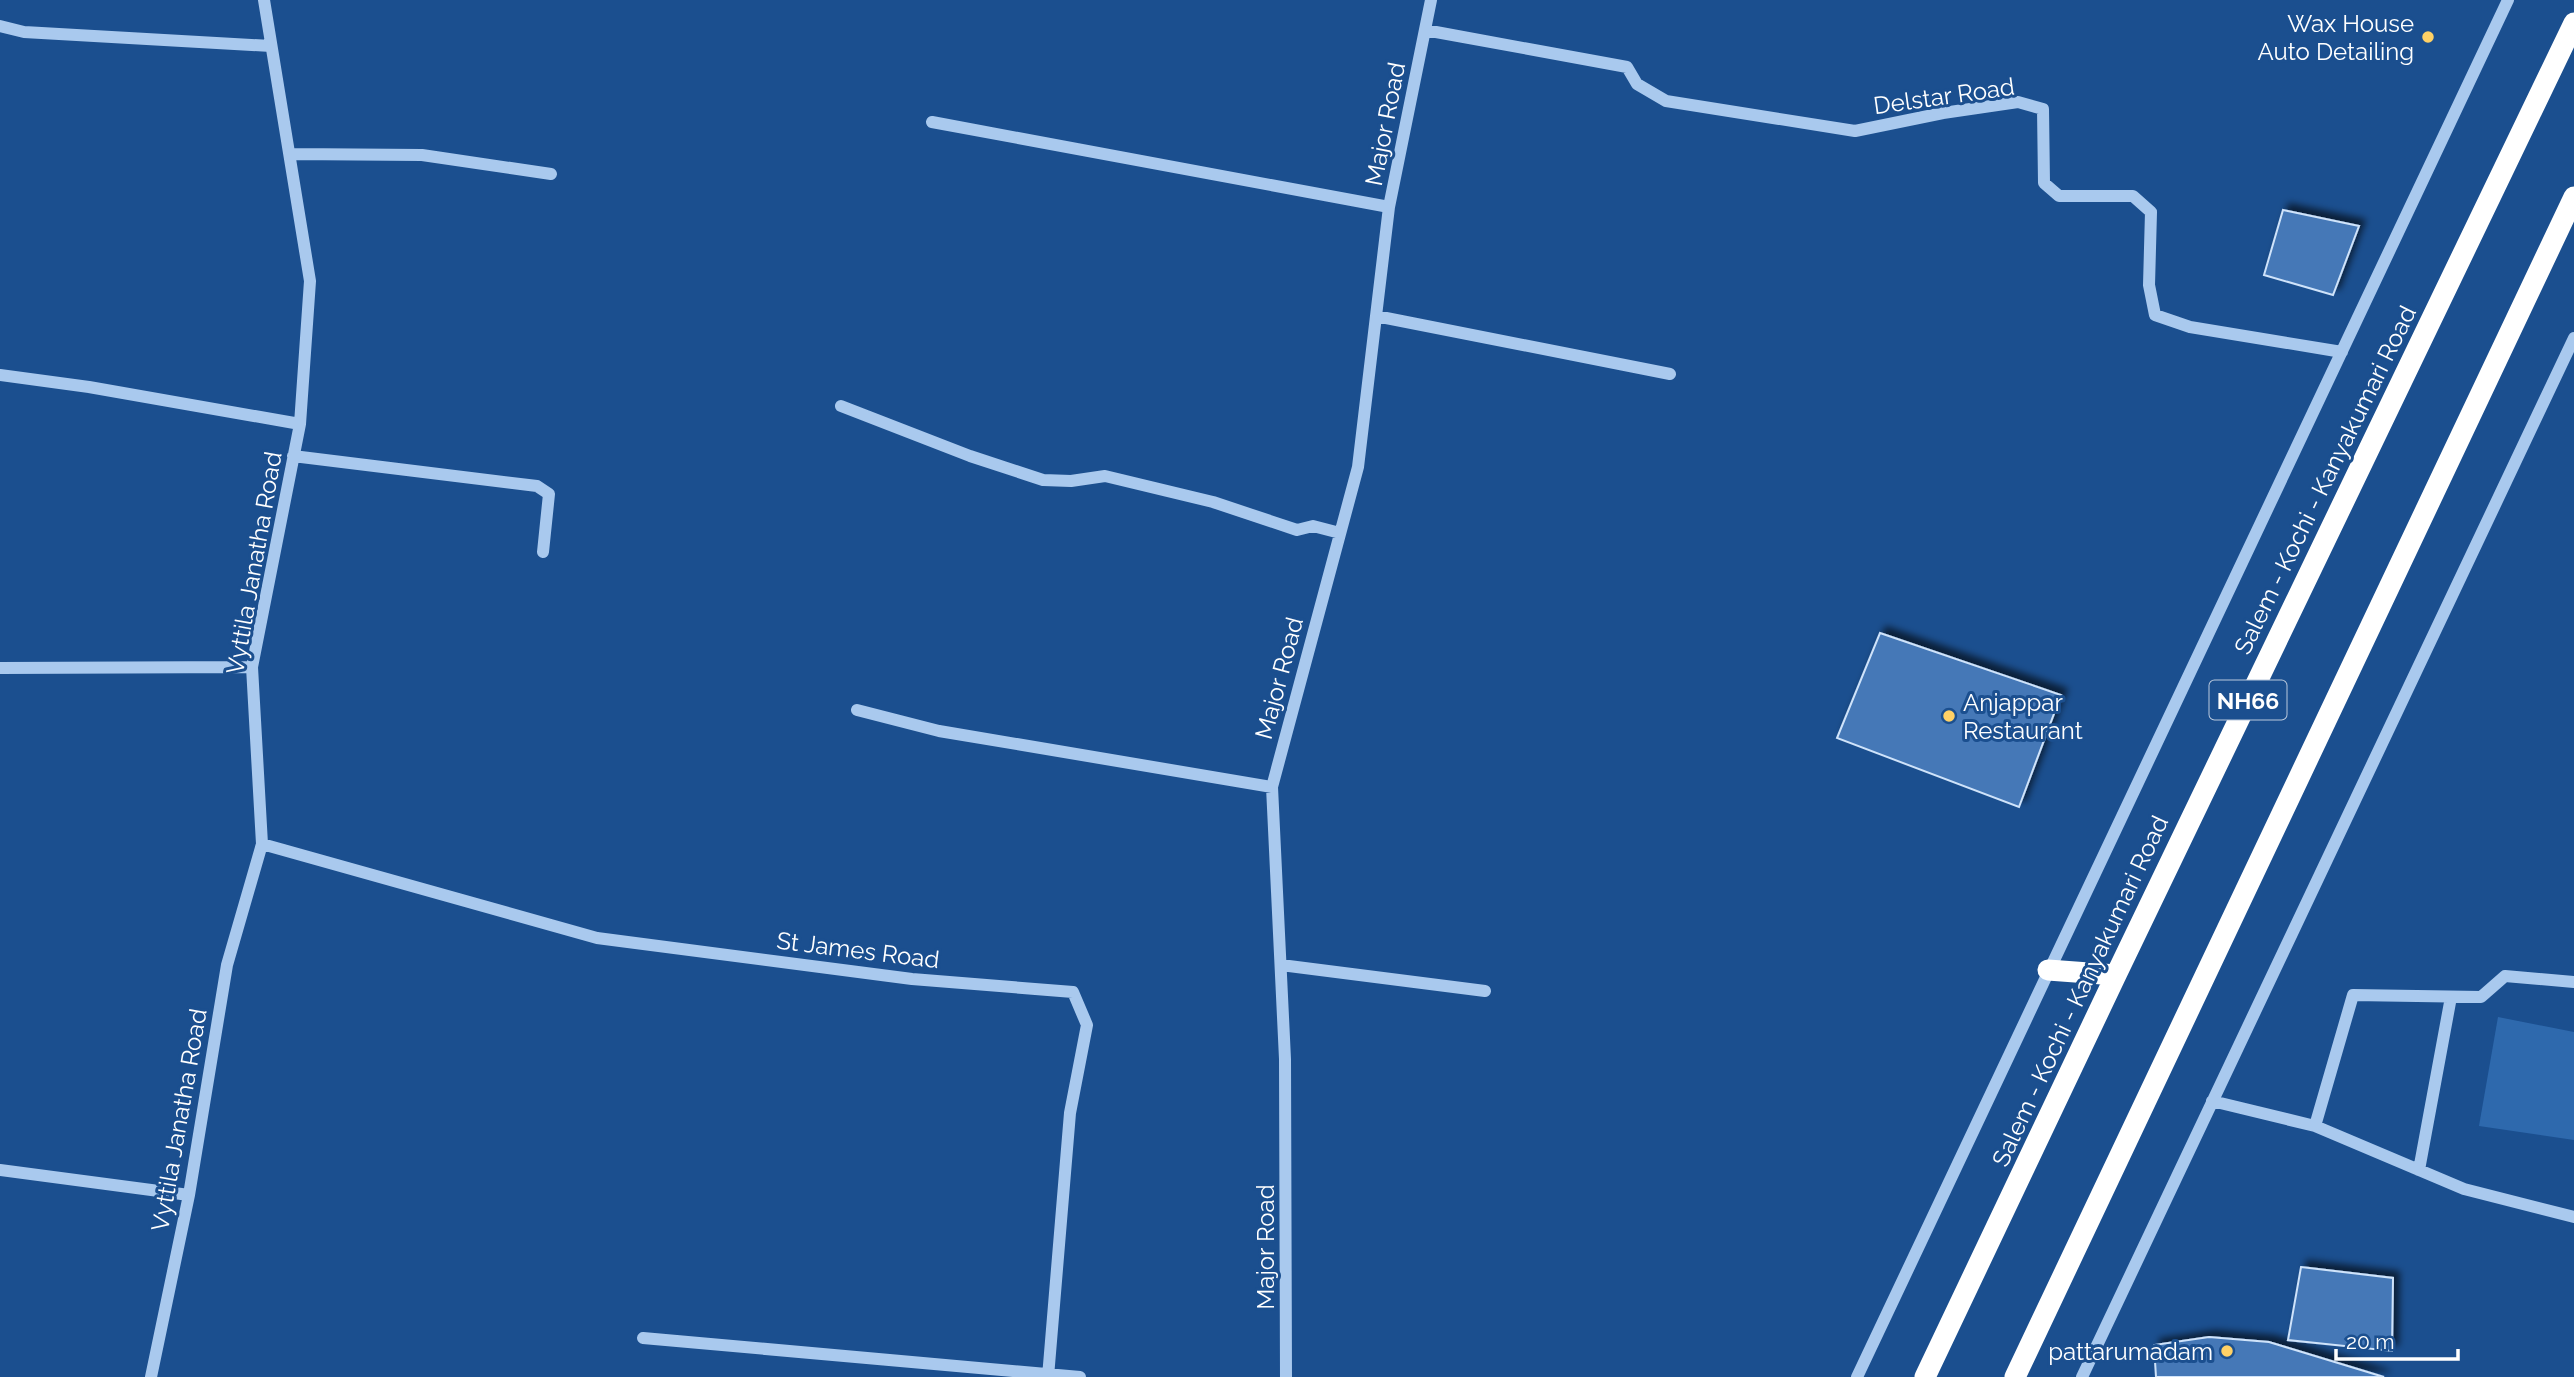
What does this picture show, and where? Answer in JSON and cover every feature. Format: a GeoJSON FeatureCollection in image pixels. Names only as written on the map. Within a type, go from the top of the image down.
{"type":"FeatureCollection","features":[{"type":"Feature","properties":{"kind":"highway","name":"Salem - Kochi - Kanyakumari Road"},"geometry":{"type":"LineString","coordinates":[[1925,1377],[2574,23]]}},
{"type":"Feature","properties":{"kind":"highway","name":"NH66"},"geometry":{"type":"LineString","coordinates":[[2015,1377],[2574,197]]}},
{"type":"Feature","properties":{"kind":"highway"},"geometry":{"type":"LineString","coordinates":[[2048,970],[2116,975]]}},
{"type":"Feature","properties":{"kind":"street","name":"Vyttila Janatha Road"},"geometry":{"type":"LineString","coordinates":[[151,1377],[188,1195],[227,965],[262,844],[253,667],[300,424],[310,281],[264,0]]}},
{"type":"Feature","properties":{"kind":"street","name":"Major Road"},"geometry":{"type":"LineString","coordinates":[[1286,1377],[1284,1059],[1272,787],[1358,467],[1390,207],[1431,0]]}},
{"type":"Feature","properties":{"kind":"street"},"geometry":{"type":"LineString","coordinates":[[1857,1377],[2508,0]]}},
{"type":"Feature","properties":{"kind":"street"},"geometry":{"type":"LineString","coordinates":[[0,26],[24,32],[271,46]]}},
{"type":"Feature","properties":{"kind":"street","name":"Delstar Road"},"geometry":{"type":"LineString","coordinates":[[1425,30],[1627,67],[1637,84],[1666,100],[1855,131],[1943,113],[2018,102],[2043,109],[2044,183],[2059,196],[2133,196],[2151,212],[2149,285],[2155,315],[2190,327],[2342,352]]}},
{"type":"Feature","properties":{"kind":"street"},"geometry":{"type":"LineString","coordinates":[[932,122],[1390,207]]}},
{"type":"Feature","properties":{"kind":"street"},"geometry":{"type":"LineString","coordinates":[[289,154],[422,155],[551,174]]}},
{"type":"Feature","properties":{"kind":"street"},"geometry":{"type":"LineString","coordinates":[[1376,316],[1670,374]]}},
{"type":"Feature","properties":{"kind":"street"},"geometry":{"type":"LineString","coordinates":[[2082,1377],[2574,338]]}},
{"type":"Feature","properties":{"kind":"street"},"geometry":{"type":"LineString","coordinates":[[0,375],[89,387],[300,424]]}},
{"type":"Feature","properties":{"kind":"street"},"geometry":{"type":"LineString","coordinates":[[841,406],[970,456],[1043,480],[1071,481],[1105,476],[1213,502],[1297,530],[1313,526],[1340,533]]}},
{"type":"Feature","properties":{"kind":"street"},"geometry":{"type":"LineString","coordinates":[[293,456],[537,486],[549,494],[543,552]]}},
{"type":"Feature","properties":{"kind":"street"},"geometry":{"type":"LineString","coordinates":[[0,668],[253,667]]}},
{"type":"Feature","properties":{"kind":"street"},"geometry":{"type":"LineString","coordinates":[[856,710],[939,731],[1272,787]]}},
{"type":"Feature","properties":{"kind":"street","name":"St James Road"},"geometry":{"type":"LineString","coordinates":[[262,844],[597,939],[912,979],[1073,992],[1087,1025],[1070,1114],[1049,1375]]}},
{"type":"Feature","properties":{"kind":"street"},"geometry":{"type":"LineString","coordinates":[[1281,965],[1485,991]]}},
{"type":"Feature","properties":{"kind":"street"},"geometry":{"type":"LineString","coordinates":[[2315,1126],[2353,995],[2481,997],[2505,976],[2574,982]]}},
{"type":"Feature","properties":{"kind":"street"},"geometry":{"type":"LineString","coordinates":[[2419,1170],[2451,997]]}},
{"type":"Feature","properties":{"kind":"street"},"geometry":{"type":"LineString","coordinates":[[2213,1101],[2315,1126],[2464,1189],[2574,1217]]}},
{"type":"Feature","properties":{"kind":"street"},"geometry":{"type":"LineString","coordinates":[[0,1170],[188,1195]]}},
{"type":"Feature","properties":{"kind":"street"},"geometry":{"type":"LineString","coordinates":[[643,1338],[1080,1377]]}},
{"type":"Feature","properties":{"kind":"shaded area"},"geometry":{"type":"Polygon","coordinates":[[[2498,1017],[2574,1032],[2574,1140],[2479,1126],[2498,1017]]]}},
{"type":"Feature","properties":{"kind":"building"},"geometry":{"type":"Polygon","coordinates":[[[2283,210],[2359,226],[2333,295],[2264,275],[2283,210]]]}},
{"type":"Feature","properties":{"kind":"building","name":"Anjappar Restaurant"},"geometry":{"type":"Polygon","coordinates":[[[1880,633],[2061,695],[2019,807],[1837,738],[1880,633]]]}},
{"type":"Feature","properties":{"kind":"building"},"geometry":{"type":"Polygon","coordinates":[[[2301,1267],[2393,1278],[2392,1351],[2288,1340],[2301,1267]]]}},
{"type":"Feature","properties":{"kind":"building","name":"pattarumadam"},"geometry":{"type":"Polygon","coordinates":[[[2209,1337],[2269,1342],[2384,1377],[2156,1377],[2154,1345],[2209,1337]]]}},
{"type":"Feature","properties":{"kind":"place","name":"Wax House Auto Detailing"},"geometry":{"type":"Point","coordinates":[2428,37]}},
{"type":"Feature","properties":{"kind":"place","name":"Anjappar Restaurant"},"geometry":{"type":"Point","coordinates":[1949,716]}},
{"type":"Feature","properties":{"kind":"place","name":"pattarumadam"},"geometry":{"type":"Point","coordinates":[2227,1351]}}]}
